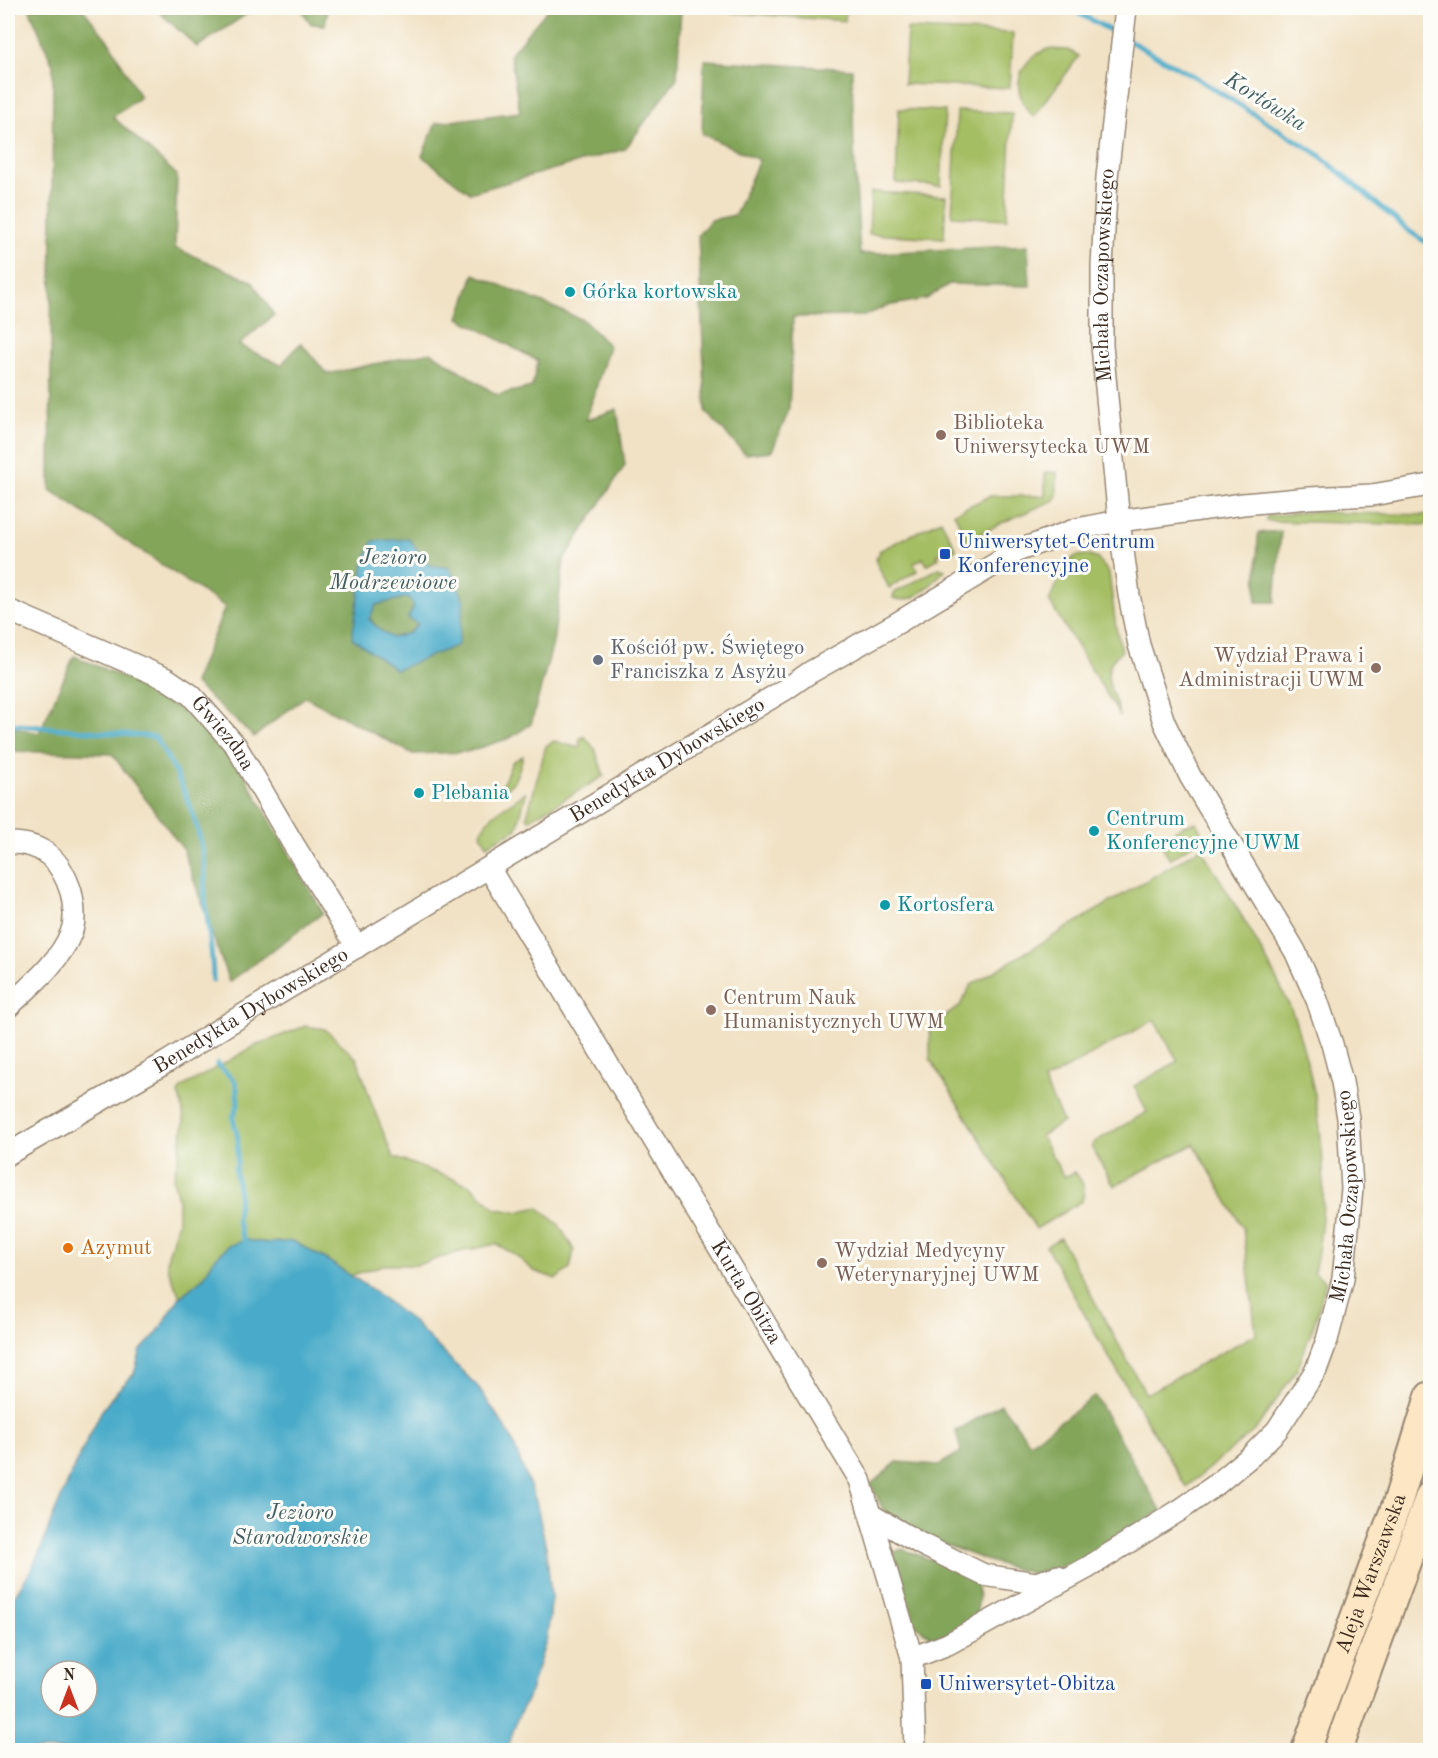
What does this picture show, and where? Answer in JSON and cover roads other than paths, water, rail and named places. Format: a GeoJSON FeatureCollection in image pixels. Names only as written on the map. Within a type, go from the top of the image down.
{"type":"FeatureCollection","features":[{"type":"Feature","properties":{"kind":"main road","name":"Aleja Warszawska"},"geometry":{"type":"LineString","coordinates":[[1306,1750],[1398,1501],[1431,1396]]}},
{"type":"Feature","properties":{"kind":"main road","name":"Aleja Warszawska"},"geometry":{"type":"LineString","coordinates":[[1338,1750],[1431,1496]]}},
{"type":"Feature","properties":{"kind":"street","name":"Michała Oczapowskiego"},"geometry":{"type":"LineString","coordinates":[[912,1658],[948,1644],[1087,1568],[1180,1510],[1251,1456],[1276,1430],[1316,1371],[1328,1340],[1343,1279],[1352,1189],[1342,1082],[1324,1020],[1295,951],[1196,786],[1164,722],[1139,645],[1129,595],[1119,521],[1102,346],[1105,205],[1126,8]]}},
{"type":"Feature","properties":{"kind":"street","name":"Benedykta Dybowskiego"},"geometry":{"type":"LineString","coordinates":[[8,1154],[167,1062],[809,673],[1017,551],[1077,529],[1119,521],[1243,504],[1372,495],[1431,485]]}},
{"type":"Feature","properties":{"kind":"street","name":"Benedykta Dybowskiego"},"geometry":{"type":"LineString","coordinates":[[1372,495],[1431,501]]}},
{"type":"Feature","properties":{"kind":"street","name":"Gwiezdna"},"geometry":{"type":"LineString","coordinates":[[8,610],[167,679],[191,695],[236,746],[357,947]]}},
{"type":"Feature","properties":{"kind":"street"},"geometry":{"type":"LineString","coordinates":[[8,843],[38,848],[59,863],[67,879],[75,906],[72,931],[59,956],[8,1007]]}},
{"type":"Feature","properties":{"kind":"street","name":"Kurta Obitza"},"geometry":{"type":"LineString","coordinates":[[489,868],[860,1480],[912,1658],[915,1750]]}},
{"type":"Feature","properties":{"kind":"street","name":"Michała Oczapowskiego"},"geometry":{"type":"LineString","coordinates":[[871,1515],[921,1544],[984,1575],[1036,1582],[1087,1568]]}},
{"type":"Feature","properties":{"kind":"water","name":"Jezioro Modrzewiowe"},"geometry":{"type":"Polygon","coordinates":[[[409,539],[429,565],[450,568],[464,600],[458,645],[396,670],[352,638],[364,563],[373,541],[409,539]],[[408,597],[376,605],[369,619],[392,638],[409,633],[418,624],[408,618],[414,606],[408,597]]]}},
{"type":"Feature","properties":{"kind":"water","name":"Jezioro Starodworskie"},"geometry":{"type":"Polygon","coordinates":[[[245,1240],[268,1243],[293,1241],[327,1260],[373,1290],[413,1322],[479,1388],[510,1435],[536,1501],[546,1547],[551,1596],[546,1641],[528,1698],[517,1719],[507,1750],[8,1750],[8,1606],[41,1549],[75,1465],[101,1412],[115,1393],[134,1374],[141,1350],[157,1333],[180,1297],[203,1278],[213,1261],[228,1246],[245,1240]]]}},
{"type":"Feature","properties":{"kind":"waterway","name":"Kortówka"},"geometry":{"type":"LineString","coordinates":[[1069,8],[1117,34]]}},
{"type":"Feature","properties":{"kind":"waterway","name":"Kortówka"},"geometry":{"type":"LineString","coordinates":[[1128,40],[1195,77],[1318,154],[1409,231],[1430,245]]}},
{"type":"Feature","properties":{"kind":"waterway"},"geometry":{"type":"LineString","coordinates":[[8,724],[155,737],[186,796],[201,843],[205,865],[205,897],[213,980]]}},
{"type":"Feature","properties":{"kind":"waterway"},"geometry":{"type":"LineString","coordinates":[[217,1064],[235,1081],[237,1089],[238,1105],[233,1118],[238,1138],[235,1169],[239,1194],[237,1220],[245,1245],[245,1240]]}},
{"type":"Feature","properties":{"kind":"place","name":"Górka kortowska"},"geometry":{"type":"Point","coordinates":[570,292]}},
{"type":"Feature","properties":{"kind":"place","name":"Biblioteka Uniwersytecka UWM"},"geometry":{"type":"Point","coordinates":[941,435]}},
{"type":"Feature","properties":{"kind":"place","name":"Uniwersytet-Centrum Konferencyjne"},"geometry":{"type":"Point","coordinates":[945,554]}},
{"type":"Feature","properties":{"kind":"place","name":"Kościół pw. Świętego Franciszka z Asyżu"},"geometry":{"type":"Point","coordinates":[598,660]}},
{"type":"Feature","properties":{"kind":"place","name":"Wydział Prawa i Administracji UWM"},"geometry":{"type":"Point","coordinates":[1376,668]}},
{"type":"Feature","properties":{"kind":"place","name":"Plebania"},"geometry":{"type":"Point","coordinates":[419,793]}},
{"type":"Feature","properties":{"kind":"place","name":"Centrum Konferencyjne UWM"},"geometry":{"type":"Point","coordinates":[1094,831]}},
{"type":"Feature","properties":{"kind":"place","name":"Kortosfera"},"geometry":{"type":"Point","coordinates":[885,905]}},
{"type":"Feature","properties":{"kind":"place","name":"Centrum Nauk Humanistycznych UWM"},"geometry":{"type":"Point","coordinates":[711,1010]}},
{"type":"Feature","properties":{"kind":"place","name":"Azymut"},"geometry":{"type":"Point","coordinates":[68,1248]}},
{"type":"Feature","properties":{"kind":"place","name":"Wydział Medycyny Weterynaryjnej UWM"},"geometry":{"type":"Point","coordinates":[822,1263]}},
{"type":"Feature","properties":{"kind":"place","name":"Uniwersytet-Obitza"},"geometry":{"type":"Point","coordinates":[926,1684]}}]}
